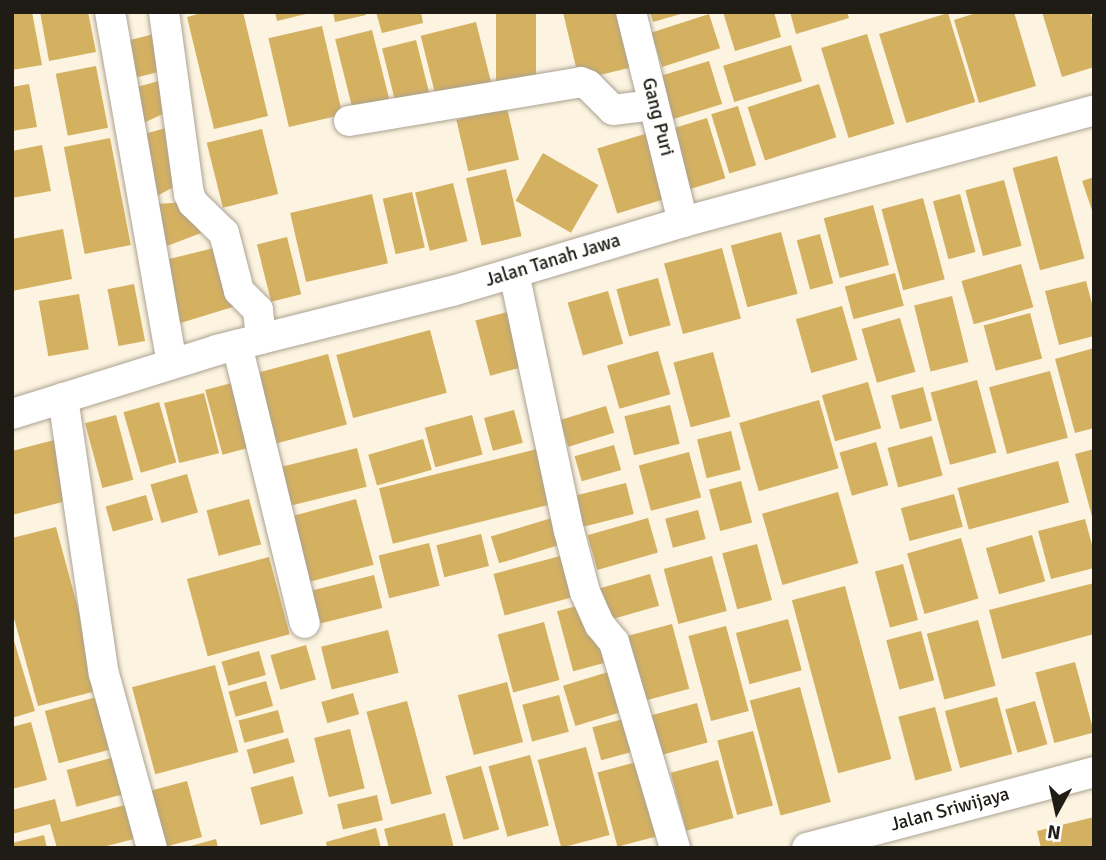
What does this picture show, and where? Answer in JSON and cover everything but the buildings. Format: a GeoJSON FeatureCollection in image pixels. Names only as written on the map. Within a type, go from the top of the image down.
{"type":"FeatureCollection","features":[{"type":"Feature","properties":{"kind":"street"},"geometry":{"type":"LineString","coordinates":[[110,12],[172,364]]}},
{"type":"Feature","properties":{"kind":"street"},"geometry":{"type":"LineString","coordinates":[[164,12],[189,194],[193,203],[224,233],[239,291],[258,310],[249,342],[305,623]]}},
{"type":"Feature","properties":{"kind":"street","name":"Gang Puri"},"geometry":{"type":"LineString","coordinates":[[631,12],[683,222]]}},
{"type":"Feature","properties":{"kind":"street"},"geometry":{"type":"LineString","coordinates":[[349,121],[581,82],[588,85],[613,110],[654,105]]}},
{"type":"Feature","properties":{"kind":"street","name":"Jalan Tanah Jawa"},"geometry":{"type":"LineString","coordinates":[[12,414],[249,342],[514,273],[683,222],[1094,110]]}},
{"type":"Feature","properties":{"kind":"street"},"geometry":{"type":"LineString","coordinates":[[514,273],[569,531],[585,592],[600,625],[614,642],[675,848]]}},
{"type":"Feature","properties":{"kind":"street"},"geometry":{"type":"LineString","coordinates":[[62,398],[104,674],[152,848]]}},
{"type":"Feature","properties":{"kind":"street","name":"Jalan Sriwijaya"},"geometry":{"type":"LineString","coordinates":[[807,848],[1094,772]]}}]}
